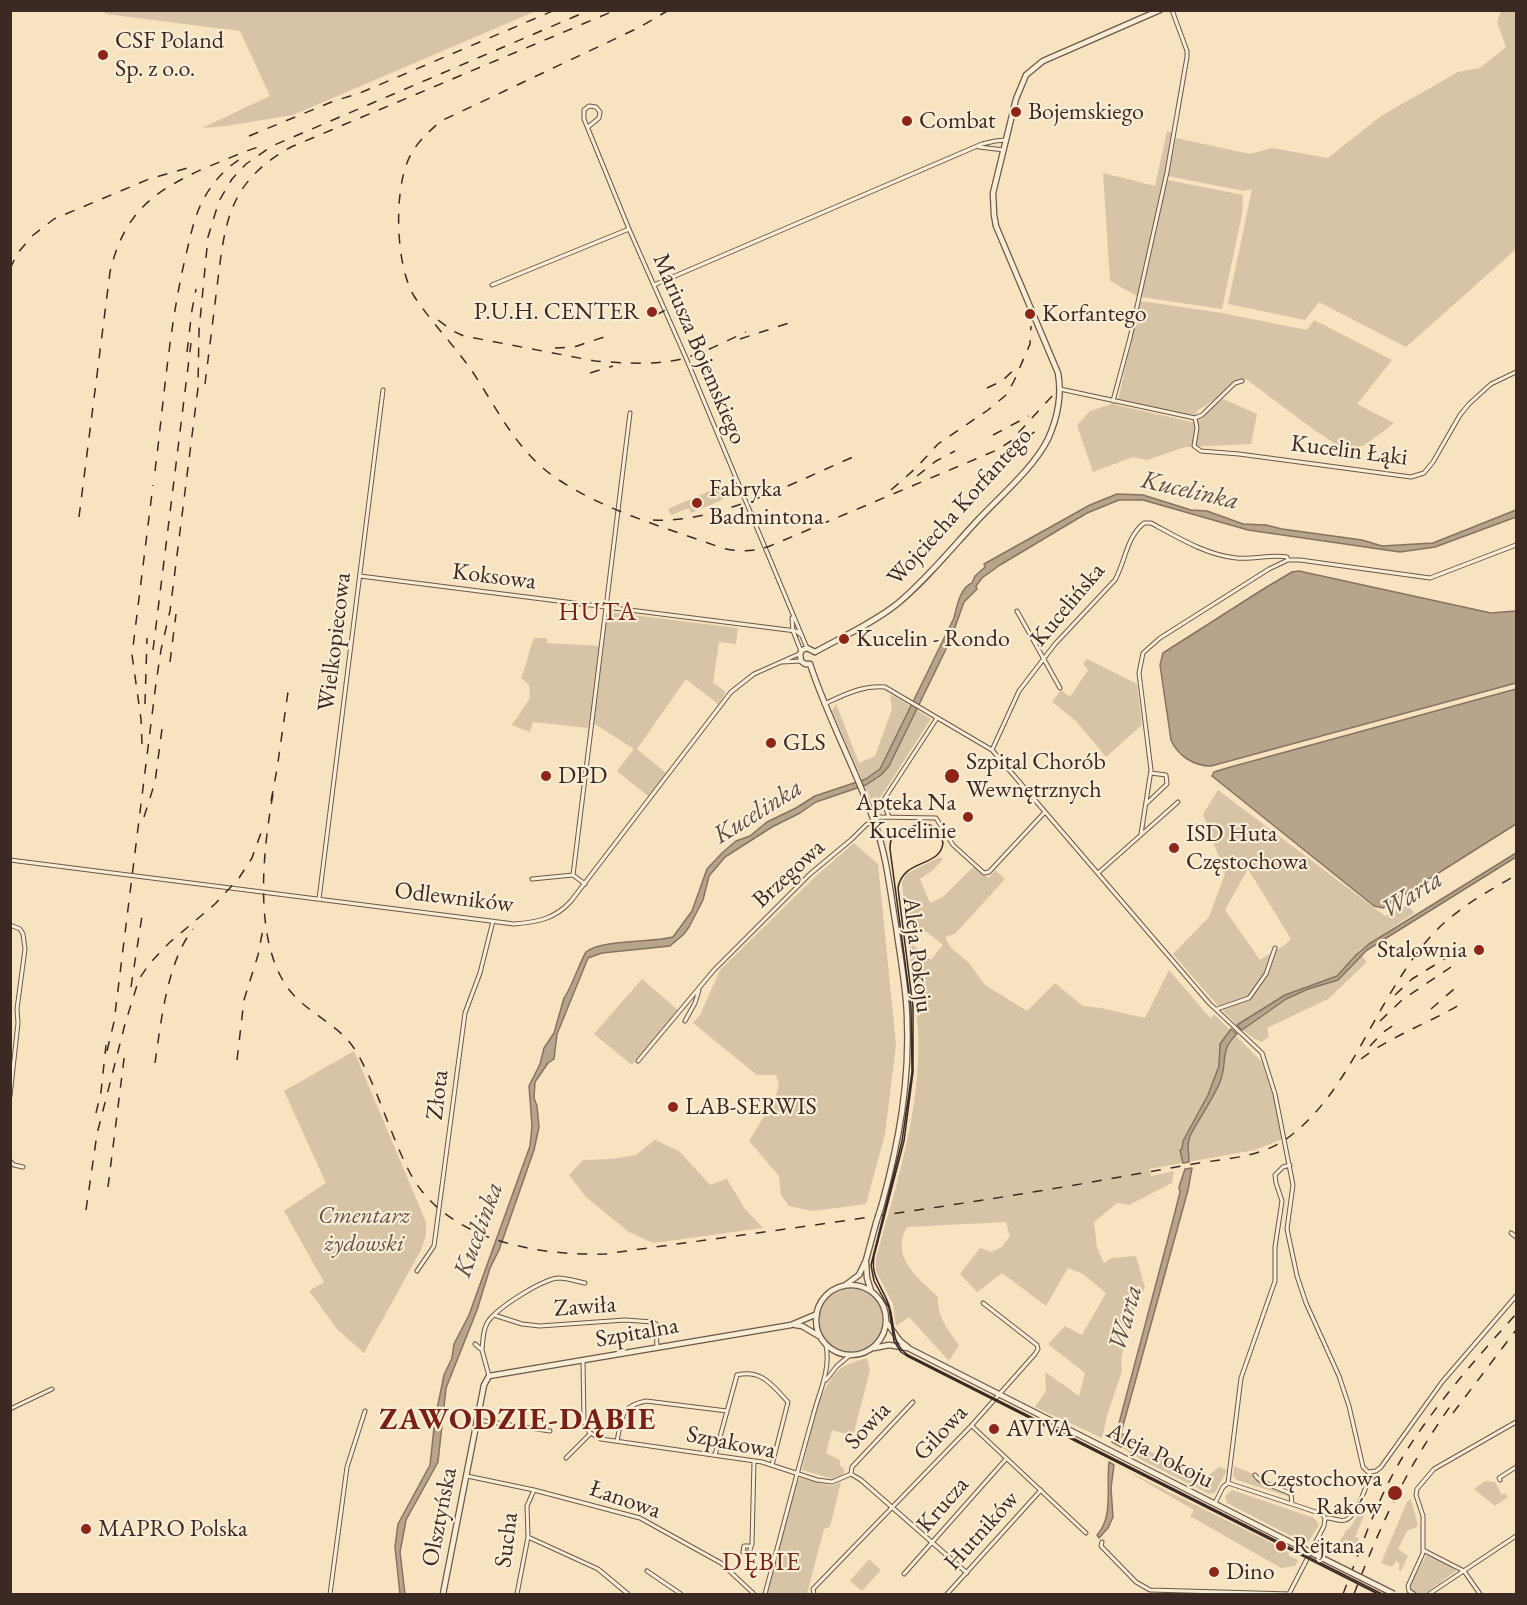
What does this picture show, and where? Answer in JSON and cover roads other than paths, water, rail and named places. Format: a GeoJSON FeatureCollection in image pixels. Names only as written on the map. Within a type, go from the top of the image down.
{"type":"FeatureCollection","features":[{"type":"Feature","properties":{"kind":"street","name":"Wojciecha Korfantego"},"geometry":{"type":"LineString","coordinates":[[815,652],[876,618],[905,597],[1019,476],[1039,453],[1048,438],[1055,417],[1060,389],[1056,367],[994,215],[993,193],[1020,86],[1033,68],[1049,58],[1160,10]]}},
{"type":"Feature","properties":{"kind":"street"},"geometry":{"type":"LineString","coordinates":[[1113,401],[1130,338],[1167,172],[1187,57],[1187,51],[1172,10]]}},
{"type":"Feature","properties":{"kind":"street"},"geometry":{"type":"LineString","coordinates":[[589,106],[596,107],[600,112],[599,118],[588,127],[584,118],[584,110],[589,106]]}},
{"type":"Feature","properties":{"kind":"street","name":"Mariusza Bojemskiego"},"geometry":{"type":"LineString","coordinates":[[588,127],[807,648]]}},
{"type":"Feature","properties":{"kind":"street"},"geometry":{"type":"LineString","coordinates":[[654,285],[974,148],[1006,140]]}},
{"type":"Feature","properties":{"kind":"street"},"geometry":{"type":"LineString","coordinates":[[974,148],[984,146],[1004,150]]}},
{"type":"Feature","properties":{"kind":"street"},"geometry":{"type":"LineString","coordinates":[[492,285],[629,229]]}},
{"type":"Feature","properties":{"kind":"street","name":"Kucelin Łąki"},"geometry":{"type":"LineString","coordinates":[[1195,418],[1197,428],[1194,446],[1201,451],[1418,476],[1424,473],[1433,462],[1460,415],[1469,404],[1491,384],[1516,372]]}},
{"type":"Feature","properties":{"kind":"street"},"geometry":{"type":"LineString","coordinates":[[1060,389],[1195,418],[1202,415],[1235,383],[1242,381]]}},
{"type":"Feature","properties":{"kind":"street","name":"Wielkopiecowa"},"geometry":{"type":"LineString","coordinates":[[319,899],[383,390]]}},
{"type":"Feature","properties":{"kind":"street"},"geometry":{"type":"LineString","coordinates":[[573,874],[630,413]]}},
{"type":"Feature","properties":{"kind":"street","name":"Kucelińska"},"geometry":{"type":"LineString","coordinates":[[992,750],[1018,691],[1043,659],[1114,580],[1120,570],[1127,544],[1144,523],[1151,523],[1216,554],[1237,559],[1275,555],[1287,557],[1288,560]]}},
{"type":"Feature","properties":{"kind":"street"},"geometry":{"type":"LineString","coordinates":[[1141,834],[1151,773],[1138,673],[1143,653],[1160,638],[1269,569],[1288,560],[1430,578],[1516,545]]}},
{"type":"Feature","properties":{"kind":"street","name":"Koksowa"},"geometry":{"type":"LineString","coordinates":[[360,576],[793,631],[801,635]]}},
{"type":"Feature","properties":{"kind":"street"},"geometry":{"type":"LineString","coordinates":[[1017,611],[1060,688]]}},
{"type":"Feature","properties":{"kind":"street","name":"Mariusza Bojemskiego"},"geometry":{"type":"LineString","coordinates":[[792,616],[793,631],[800,653]]}},
{"type":"Feature","properties":{"kind":"street"},"geometry":{"type":"LineString","coordinates":[[807,648],[815,652],[815,659],[810,664],[801,661],[800,653],[807,648]]}},
{"type":"Feature","properties":{"kind":"street","name":"Odlewników"},"geometry":{"type":"LineString","coordinates":[[10,861],[514,924],[548,919],[564,909],[585,884],[731,692],[754,674],[800,653]]}},
{"type":"Feature","properties":{"kind":"street","name":"Odlewników"},"geometry":{"type":"LineString","coordinates":[[777,662],[801,661]]}},
{"type":"Feature","properties":{"kind":"street","name":"Aleja Pokoju"},"geometry":{"type":"LineString","coordinates":[[810,664],[824,704],[874,821],[886,862],[903,980],[908,1043],[902,1122],[882,1204],[866,1260],[859,1275],[844,1286]]}},
{"type":"Feature","properties":{"kind":"street"},"geometry":{"type":"LineString","coordinates":[[824,704],[860,688],[885,687],[992,750],[1216,1010],[1262,1053],[1275,1094],[1290,1165],[1293,1185],[1287,1229],[1297,1276],[1306,1303],[1339,1376],[1349,1406],[1363,1467],[1370,1472],[1381,1467],[1442,1382],[1516,1296]]}},
{"type":"Feature","properties":{"kind":"street"},"geometry":{"type":"LineString","coordinates":[[890,817],[883,801],[936,718]]}},
{"type":"Feature","properties":{"kind":"street"},"geometry":{"type":"LineString","coordinates":[[1146,804],[1167,784],[1166,775],[1151,773]]}},
{"type":"Feature","properties":{"kind":"street"},"geometry":{"type":"LineString","coordinates":[[1098,873],[1178,802]]}},
{"type":"Feature","properties":{"kind":"street","name":"Brzegowa"},"geometry":{"type":"LineString","coordinates":[[638,1061],[714,970],[810,874],[866,825],[880,817],[936,818],[952,845],[984,873],[989,872],[1045,812]]}},
{"type":"Feature","properties":{"kind":"street"},"geometry":{"type":"LineString","coordinates":[[532,879],[573,874],[585,884]]}},
{"type":"Feature","properties":{"kind":"street","name":"Złota"},"geometry":{"type":"LineString","coordinates":[[417,1271],[434,1246],[465,1013],[480,974],[493,921]]}},
{"type":"Feature","properties":{"kind":"street"},"geometry":{"type":"LineString","coordinates":[[10,925],[20,929],[23,934],[25,950],[17,1009],[18,1023],[10,1096]]}},
{"type":"Feature","properties":{"kind":"street"},"geometry":{"type":"LineString","coordinates":[[1216,1010],[1249,998],[1261,984],[1275,948]]}},
{"type":"Feature","properties":{"kind":"street","name":"Brzegowa"},"geometry":{"type":"LineString","coordinates":[[685,1021],[695,1003],[699,988]]}},
{"type":"Feature","properties":{"kind":"street"},"geometry":{"type":"LineString","coordinates":[[10,1161],[14,1165],[23,1167]]}},
{"type":"Feature","properties":{"kind":"street"},"geometry":{"type":"LineString","coordinates":[[1215,1504],[1223,1487],[1228,1483],[1241,1378],[1275,1281],[1275,1247],[1282,1201],[1275,1175],[1283,1167],[1290,1165]]}},
{"type":"Feature","properties":{"kind":"street"},"geometry":{"type":"LineString","coordinates":[[1511,1233],[1516,1237]]}},
{"type":"Feature","properties":{"kind":"street","name":"Aleja Pokoju"},"geometry":{"type":"LineString","coordinates":[[866,1260],[867,1278],[871,1291]]}},
{"type":"Feature","properties":{"kind":"street"},"geometry":{"type":"LineString","coordinates":[[489,1376],[482,1350],[485,1328],[498,1310],[521,1294],[552,1279],[561,1278],[585,1283]]}},
{"type":"Feature","properties":{"kind":"street"},"geometry":{"type":"LineString","coordinates":[[791,1325],[802,1326],[819,1336],[826,1345],[842,1354],[862,1353],[872,1348],[882,1337],[887,1323],[881,1303],[871,1291],[860,1286],[844,1286],[834,1289],[824,1298],[817,1314],[819,1336]]}},
{"type":"Feature","properties":{"kind":"street","name":"Gilowa"},"geometry":{"type":"LineString","coordinates":[[813,1594],[813,1589],[971,1426],[1038,1349],[1029,1337],[983,1303]]}},
{"type":"Feature","properties":{"kind":"street","name":"Szpitalna"},"geometry":{"type":"LineString","coordinates":[[489,1376],[791,1325],[817,1314]]}},
{"type":"Feature","properties":{"kind":"street","name":"Zawiła"},"geometry":{"type":"LineString","coordinates":[[494,1315],[522,1324],[540,1326],[625,1320],[653,1322],[656,1324],[657,1347]]}},
{"type":"Feature","properties":{"kind":"street","name":"Aleja Pokoju"},"geometry":{"type":"LineString","coordinates":[[887,1323],[900,1341],[910,1349],[1394,1594]]}},
{"type":"Feature","properties":{"kind":"street"},"geometry":{"type":"LineString","coordinates":[[475,1344],[482,1350]]}},
{"type":"Feature","properties":{"kind":"street"},"geometry":{"type":"LineString","coordinates":[[765,1594],[823,1384],[828,1356],[826,1345]]}},
{"type":"Feature","properties":{"kind":"street","name":"Aleja Pokoju"},"geometry":{"type":"LineString","coordinates":[[872,1348],[889,1345],[910,1349]]}},
{"type":"Feature","properties":{"kind":"street"},"geometry":{"type":"LineString","coordinates":[[823,1384],[837,1365],[850,1355]]}},
{"type":"Feature","properties":{"kind":"street"},"geometry":{"type":"LineString","coordinates":[[566,1458],[591,1433],[584,1422],[583,1361]]}},
{"type":"Feature","properties":{"kind":"street"},"geometry":{"type":"LineString","coordinates":[[715,1455],[737,1375],[745,1373],[760,1375],[788,1402],[772,1466]]}},
{"type":"Feature","properties":{"kind":"street","name":"Olsztyńska"},"geometry":{"type":"LineString","coordinates":[[443,1594],[484,1385],[489,1376]]}},
{"type":"Feature","properties":{"kind":"street"},"geometry":{"type":"LineString","coordinates":[[10,1409],[52,1389]]}},
{"type":"Feature","properties":{"kind":"street"},"geometry":{"type":"LineString","coordinates":[[617,1441],[622,1414],[637,1403],[646,1401],[728,1411]]}},
{"type":"Feature","properties":{"kind":"street","name":"Sowia"},"geometry":{"type":"LineString","coordinates":[[851,1474],[852,1467],[913,1402]]}},
{"type":"Feature","properties":{"kind":"street"},"geometry":{"type":"LineString","coordinates":[[330,1594],[347,1467],[365,1411]]}},
{"type":"Feature","properties":{"kind":"street"},"geometry":{"type":"LineString","coordinates":[[477,1420],[550,1431]]}},
{"type":"Feature","properties":{"kind":"street"},"geometry":{"type":"LineString","coordinates":[[1414,1594],[1408,1591],[1408,1586],[1422,1558],[1423,1550],[1423,1516],[1416,1495],[1417,1489],[1434,1469],[1516,1422]]}},
{"type":"Feature","properties":{"kind":"street"},"geometry":{"type":"LineString","coordinates":[[971,1426],[1086,1533]]}},
{"type":"Feature","properties":{"kind":"street","name":"Szpakowa"},"geometry":{"type":"LineString","coordinates":[[591,1433],[601,1438],[617,1441],[754,1461],[832,1482],[851,1474]]}},
{"type":"Feature","properties":{"kind":"street","name":"Krucza"},"geometry":{"type":"LineString","coordinates":[[904,1574],[1006,1458]]}},
{"type":"Feature","properties":{"kind":"street"},"geometry":{"type":"LineString","coordinates":[[749,1546],[752,1544],[754,1461]]}},
{"type":"Feature","properties":{"kind":"street"},"geometry":{"type":"LineString","coordinates":[[1500,1480],[1499,1478],[1516,1467]]}},
{"type":"Feature","properties":{"kind":"street"},"geometry":{"type":"LineString","coordinates":[[1325,1518],[1330,1517],[1343,1521],[1348,1518],[1363,1496],[1370,1472]]}},
{"type":"Feature","properties":{"kind":"street"},"geometry":{"type":"LineString","coordinates":[[851,1474],[893,1507],[967,1573]]}},
{"type":"Feature","properties":{"kind":"street"},"geometry":{"type":"LineString","coordinates":[[1255,1474],[1258,1480],[1280,1487],[1291,1494],[1292,1504]]}},
{"type":"Feature","properties":{"kind":"street","name":"Łanowa"},"geometry":{"type":"LineString","coordinates":[[467,1476],[534,1490],[640,1518],[721,1563],[754,1594]]}},
{"type":"Feature","properties":{"kind":"street"},"geometry":{"type":"LineString","coordinates":[[1102,1542],[1101,1546],[1136,1582],[1150,1590],[1165,1593],[1289,1594],[1324,1526],[1325,1518],[1322,1514],[1228,1483]]}},
{"type":"Feature","properties":{"kind":"street","name":"Sucha"},"geometry":{"type":"LineString","coordinates":[[517,1594],[528,1537],[527,1506],[534,1490]]}},
{"type":"Feature","properties":{"kind":"street","name":"Hutników"},"geometry":{"type":"LineString","coordinates":[[947,1594],[1041,1490]]}},
{"type":"Feature","properties":{"kind":"street"},"geometry":{"type":"LineString","coordinates":[[1429,1594],[1516,1536]]}},
{"type":"Feature","properties":{"kind":"street"},"geometry":{"type":"LineString","coordinates":[[528,1537],[598,1569],[628,1594]]}},
{"type":"Feature","properties":{"kind":"street"},"geometry":{"type":"LineString","coordinates":[[1423,1550],[1464,1571],[1480,1594]]}},
{"type":"Feature","properties":{"kind":"street"},"geometry":{"type":"LineString","coordinates":[[647,1571],[681,1594]]}},
{"type":"Feature","properties":{"kind":"waterway"},"geometry":{"type":"LineString","coordinates":[[1128,1438],[1143,1446]]}},
{"type":"Feature","properties":{"kind":"tram line"},"geometry":{"type":"LineString","coordinates":[[1378,1594],[907,1356],[901,1352],[894,1341],[889,1308],[874,1281],[871,1265],[902,1141],[912,1072],[911,1007],[890,849],[892,838],[898,832],[917,825],[928,824],[936,828],[943,843],[935,856],[907,872],[901,878],[898,888],[913,1007],[913,1072],[904,1141],[873,1264],[876,1278],[888,1302],[894,1334],[899,1346],[908,1355],[1382,1594]]}},
{"type":"Feature","properties":{"kind":"railway"},"geometry":{"type":"LineString","coordinates":[[249,136],[334,101],[360,93],[555,10]]}},
{"type":"Feature","properties":{"kind":"railway"},"geometry":{"type":"LineString","coordinates":[[107,1051],[114,1022],[156,683],[170,611],[198,388],[199,331],[208,237],[219,201],[232,179],[246,164],[272,146],[590,10]]}},
{"type":"Feature","properties":{"kind":"railway"},"geometry":{"type":"LineString","coordinates":[[205,384],[227,223],[233,206],[254,174],[270,160],[291,147],[616,10]]}},
{"type":"Feature","properties":{"kind":"railway"},"geometry":{"type":"LineString","coordinates":[[669,10],[638,28],[441,121],[417,145],[407,163],[400,193],[399,231],[403,267],[408,283],[421,306],[465,361],[510,430],[532,457],[559,480],[618,510],[722,548],[752,550],[770,546],[997,450],[1011,441],[1053,395]]}},
{"type":"Feature","properties":{"kind":"railway"},"geometry":{"type":"LineString","coordinates":[[79,517],[110,272],[123,234],[143,207],[170,186],[205,168],[265,145]]}},
{"type":"Feature","properties":{"kind":"railway"},"geometry":{"type":"LineString","coordinates":[[155,471],[175,311],[192,230],[202,202],[210,189],[224,172],[242,158]]}},
{"type":"Feature","properties":{"kind":"railway"},"geometry":{"type":"LineString","coordinates":[[10,269],[17,254],[32,236],[54,219],[149,179],[191,167]]}},
{"type":"Feature","properties":{"kind":"railway"},"geometry":{"type":"LineString","coordinates":[[187,352],[196,289]]}},
{"type":"Feature","properties":{"kind":"railway"},"geometry":{"type":"LineString","coordinates":[[656,315],[686,299]]}},
{"type":"Feature","properties":{"kind":"railway"},"geometry":{"type":"LineString","coordinates":[[438,320],[464,336],[595,361],[629,363],[674,361],[708,350],[746,332]]}},
{"type":"Feature","properties":{"kind":"railway"},"geometry":{"type":"LineString","coordinates":[[740,339],[792,322]]}},
{"type":"Feature","properties":{"kind":"railway"},"geometry":{"type":"LineString","coordinates":[[891,490],[938,444],[1006,395],[1030,344],[1031,326]]}},
{"type":"Feature","properties":{"kind":"railway"},"geometry":{"type":"LineString","coordinates":[[555,348],[574,347],[610,335]]}},
{"type":"Feature","properties":{"kind":"railway"},"geometry":{"type":"LineString","coordinates":[[153,650],[191,343]]}},
{"type":"Feature","properties":{"kind":"railway"},"geometry":{"type":"LineString","coordinates":[[590,373],[613,366]]}},
{"type":"Feature","properties":{"kind":"railway"},"geometry":{"type":"LineString","coordinates":[[987,388],[1002,381],[1018,366]]}},
{"type":"Feature","properties":{"kind":"railway"},"geometry":{"type":"LineString","coordinates":[[993,435],[1029,416]]}},
{"type":"Feature","properties":{"kind":"railway"},"geometry":{"type":"LineString","coordinates":[[1010,449],[1040,428]]}},
{"type":"Feature","properties":{"kind":"railway"},"geometry":{"type":"LineString","coordinates":[[917,476],[936,461],[955,451]]}},
{"type":"Feature","properties":{"kind":"railway"},"geometry":{"type":"LineString","coordinates":[[653,520],[704,515],[731,507],[785,487],[860,454]]}},
{"type":"Feature","properties":{"kind":"railway"},"geometry":{"type":"LineString","coordinates":[[142,744],[132,655],[153,485]]}},
{"type":"Feature","properties":{"kind":"railway"},"geometry":{"type":"LineString","coordinates":[[170,662],[176,614]]}},
{"type":"Feature","properties":{"kind":"railway"},"geometry":{"type":"LineString","coordinates":[[145,704],[147,638]]}},
{"type":"Feature","properties":{"kind":"railway"},"geometry":{"type":"LineString","coordinates":[[271,801],[288,692]]}},
{"type":"Feature","properties":{"kind":"railway"},"geometry":{"type":"LineString","coordinates":[[144,817],[155,782],[162,729]]}},
{"type":"Feature","properties":{"kind":"railway"},"geometry":{"type":"LineString","coordinates":[[273,794],[264,869],[266,923],[270,949],[279,972],[291,992],[343,1035],[357,1053],[408,1169],[423,1193],[443,1212],[467,1227],[493,1238],[520,1246],[578,1254],[605,1254],[941,1207],[1234,1158],[1268,1149],[1289,1137],[1307,1121],[1338,1084],[1387,998],[1429,938],[1466,906],[1516,875]]}},
{"type":"Feature","properties":{"kind":"railway"},"geometry":{"type":"LineString","coordinates":[[86,1210],[97,1134],[139,979],[169,943],[215,904],[239,878],[252,858],[262,830]]}},
{"type":"Feature","properties":{"kind":"railway"},"geometry":{"type":"LineString","coordinates":[[131,987],[142,916]]}},
{"type":"Feature","properties":{"kind":"railway"},"geometry":{"type":"LineString","coordinates":[[155,1063],[171,975],[184,943],[193,929]]}},
{"type":"Feature","properties":{"kind":"railway"},"geometry":{"type":"LineString","coordinates":[[237,1060],[244,1000],[258,955],[263,929]]}},
{"type":"Feature","properties":{"kind":"railway"},"geometry":{"type":"LineString","coordinates":[[1395,995],[1412,979],[1446,958]]}},
{"type":"Feature","properties":{"kind":"railway"},"geometry":{"type":"LineString","coordinates":[[1380,1021],[1402,1000],[1451,967]]}},
{"type":"Feature","properties":{"kind":"railway"},"geometry":{"type":"LineString","coordinates":[[1431,1009],[1461,983]]}},
{"type":"Feature","properties":{"kind":"railway"},"geometry":{"type":"LineString","coordinates":[[1361,1059],[1384,1044],[1459,1005]]}},
{"type":"Feature","properties":{"kind":"railway"},"geometry":{"type":"LineString","coordinates":[[1370,1046],[1382,1033],[1397,1023]]}},
{"type":"Feature","properties":{"kind":"railway"},"geometry":{"type":"LineString","coordinates":[[96,1113],[101,1092],[106,1045]]}},
{"type":"Feature","properties":{"kind":"railway"},"geometry":{"type":"LineString","coordinates":[[108,1187],[125,1051]]}},
{"type":"Feature","properties":{"kind":"railway"},"geometry":{"type":"LineString","coordinates":[[1343,1594],[1379,1502],[1406,1451],[1451,1390],[1516,1314]]}},
{"type":"Feature","properties":{"kind":"railway"},"geometry":{"type":"LineString","coordinates":[[1453,1413],[1516,1330]]}},
{"type":"Feature","properties":{"kind":"railway"},"geometry":{"type":"LineString","coordinates":[[1354,1594],[1397,1494],[1423,1448],[1454,1401]]}},
{"type":"Feature","properties":{"kind":"place","name":"CSF Poland Sp. z o.o."},"geometry":{"type":"Point","coordinates":[103,55]}},
{"type":"Feature","properties":{"kind":"place","name":"Bojemskiego"},"geometry":{"type":"Point","coordinates":[1016,112]}},
{"type":"Feature","properties":{"kind":"place","name":"Combat"},"geometry":{"type":"Point","coordinates":[907,121]}},
{"type":"Feature","properties":{"kind":"place","name":"P.U.H. CENTER"},"geometry":{"type":"Point","coordinates":[652,312]}},
{"type":"Feature","properties":{"kind":"place","name":"Korfantego"},"geometry":{"type":"Point","coordinates":[1030,314]}},
{"type":"Feature","properties":{"kind":"place","name":"Fabryka Badmintona"},"geometry":{"type":"Point","coordinates":[697,503]}},
{"type":"Feature","properties":{"kind":"place","name":"Kucelin - Rondo"},"geometry":{"type":"Point","coordinates":[844,639]}},
{"type":"Feature","properties":{"kind":"place","name":"GLS"},"geometry":{"type":"Point","coordinates":[771,743]}},
{"type":"Feature","properties":{"kind":"place","name":"DPD"},"geometry":{"type":"Point","coordinates":[546,776]}},
{"type":"Feature","properties":{"kind":"place","name":"Szpital Chorób Wewnętrznych"},"geometry":{"type":"Point","coordinates":[952,776]}},
{"type":"Feature","properties":{"kind":"place","name":"Apteka Na Kucelinie"},"geometry":{"type":"Point","coordinates":[968,817]}},
{"type":"Feature","properties":{"kind":"place","name":"ISD Huta Częstochowa"},"geometry":{"type":"Point","coordinates":[1174,848]}},
{"type":"Feature","properties":{"kind":"place","name":"Stalownia"},"geometry":{"type":"Point","coordinates":[1479,950]}},
{"type":"Feature","properties":{"kind":"place","name":"LAB-SERWIS"},"geometry":{"type":"Point","coordinates":[673,1107]}},
{"type":"Feature","properties":{"kind":"place","name":"AVIVA"},"geometry":{"type":"Point","coordinates":[994,1429]}},
{"type":"Feature","properties":{"kind":"place","name":"Częstochowa Raków"},"geometry":{"type":"Point","coordinates":[1395,1493]}},
{"type":"Feature","properties":{"kind":"place","name":"MAPRO Polska"},"geometry":{"type":"Point","coordinates":[86,1529]}},
{"type":"Feature","properties":{"kind":"place","name":"Rejtana"},"geometry":{"type":"Point","coordinates":[1281,1546]}},
{"type":"Feature","properties":{"kind":"place","name":"Dino"},"geometry":{"type":"Point","coordinates":[1214,1572]}},
{"type":"Feature","properties":{"kind":"district","name":"HUTA"},"geometry":{"type":"Point","coordinates":[598,613]}},
{"type":"Feature","properties":{"kind":"district","name":"ZAWODZIE-DĄBIE"},"geometry":{"type":"Point","coordinates":[518,1421]}},
{"type":"Feature","properties":{"kind":"district","name":"DĘBIE"},"geometry":{"type":"Point","coordinates":[762,1563]}},
{"type":"Feature","properties":{"kind":"water label","name":"Kucelinka"},"geometry":{"type":"Point","coordinates":[1190,491]}},
{"type":"Feature","properties":{"kind":"water label","name":"Kucelinka"},"geometry":{"type":"Point","coordinates":[758,812]}},
{"type":"Feature","properties":{"kind":"water label","name":"Warta"},"geometry":{"type":"Point","coordinates":[1412,895]}},
{"type":"Feature","properties":{"kind":"water label","name":"Kucelinka"},"geometry":{"type":"Point","coordinates":[479,1230]}},
{"type":"Feature","properties":{"kind":"water label","name":"Warta"},"geometry":{"type":"Point","coordinates":[1126,1318]}},
{"type":"Feature","properties":{"kind":"park label","name":"Cmentarz żydowski"},"geometry":{"type":"Point","coordinates":[364,1230]}}]}
